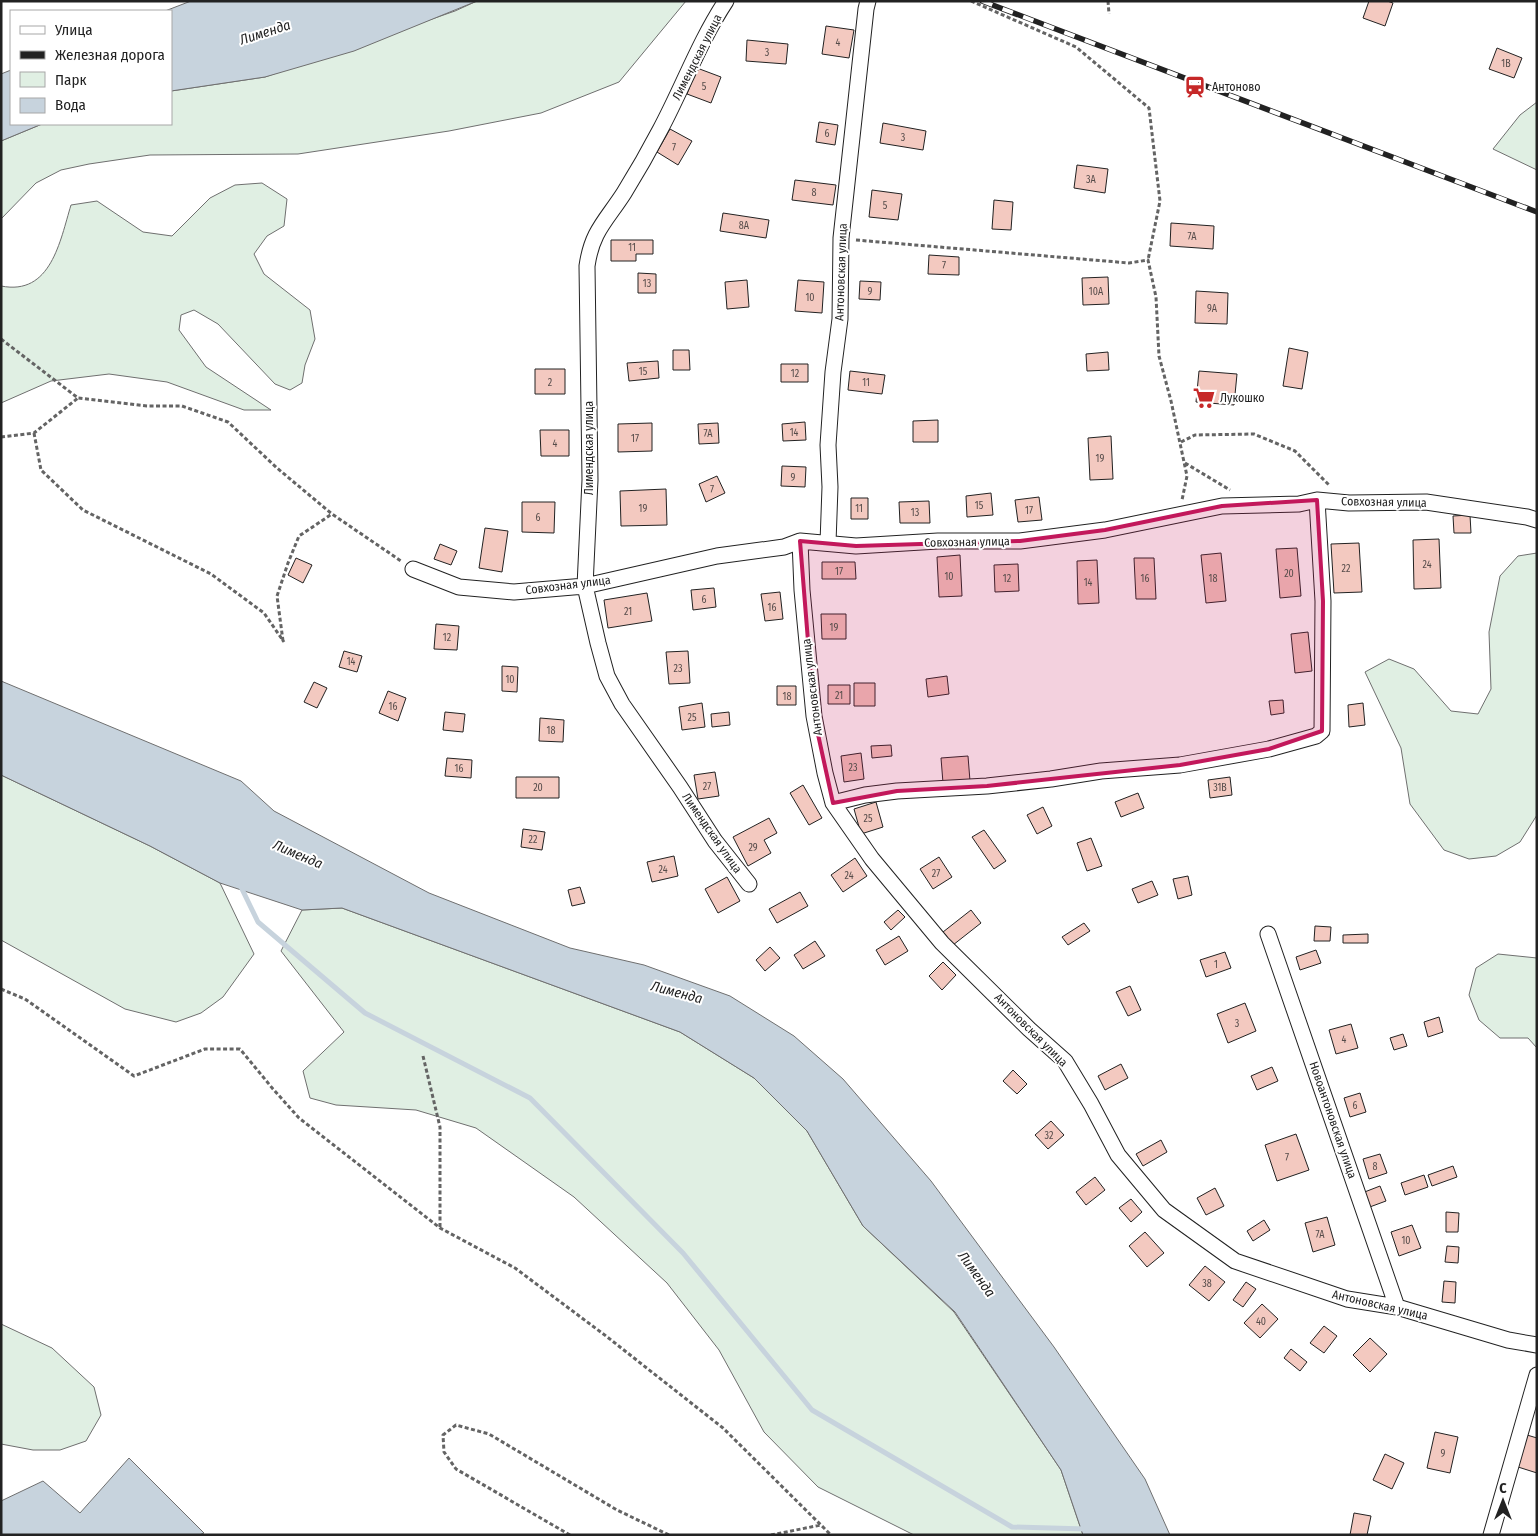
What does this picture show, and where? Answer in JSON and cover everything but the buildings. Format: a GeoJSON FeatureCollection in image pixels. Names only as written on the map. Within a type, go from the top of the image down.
{"type":"FeatureCollection","features":[{"type":"Feature","properties":{"kind":"street","name":"Лимендская улица"},"geometry":{"type":"LineString","coordinates":[[726,1],[704,38],[665,122],[640,169],[596,232],[589,253],[587,266],[590,498],[585,586],[607,676],[622,704],[715,841],[750,884]]}},
{"type":"Feature","properties":{"kind":"street","name":"Антоновская улица"},"geometry":{"type":"LineString","coordinates":[[828,543],[830,486],[828,445],[833,372],[840,319],[841,238],[868,1]]}},
{"type":"Feature","properties":{"kind":"street","name":"Совхозная улица"},"geometry":{"type":"LineString","coordinates":[[413,569],[459,587],[514,592],[585,586],[717,556],[784,547],[800,541],[856,546],[938,541],[1020,541],[1105,530],[1222,506],[1299,504],[1317,500],[1348,503],[1426,502],[1533,518]]}},
{"type":"Feature","properties":{"kind":"street"},"geometry":{"type":"LineString","coordinates":[[833,803],[865,795],[897,791],[987,786],[1101,771],[1180,765],[1270,750],[1316,736],[1322,731],[1323,601],[1317,500]]}},
{"type":"Feature","properties":{"kind":"street","name":"Антоновская улица"},"geometry":{"type":"LineString","coordinates":[[800,541],[802,590],[814,716],[833,803],[872,859],[942,943],[1028,1029],[1064,1061],[1092,1104],[1118,1155],[1164,1210],[1235,1261],[1347,1299],[1397,1307],[1508,1340],[1537,1345]]}},
{"type":"Feature","properties":{"kind":"street","name":"Новоантоновская улица"},"geometry":{"type":"LineString","coordinates":[[1268,934],[1397,1307]]}},
{"type":"Feature","properties":{"kind":"street"},"geometry":{"type":"LineString","coordinates":[[1491,1535],[1537,1375]]}},
{"type":"Feature","properties":{"kind":"path"},"geometry":{"type":"LineString","coordinates":[[971,1],[1076,47],[1149,108],[1160,201],[1148,260],[1156,298],[1159,356],[1181,442],[1187,476],[1179,515]]}},
{"type":"Feature","properties":{"kind":"path"},"geometry":{"type":"LineString","coordinates":[[1108,1],[1109,14]]}},
{"type":"Feature","properties":{"kind":"path"},"geometry":{"type":"LineString","coordinates":[[841,238],[1129,263],[1148,260]]}},
{"type":"Feature","properties":{"kind":"path"},"geometry":{"type":"LineString","coordinates":[[1,339],[78,398],[147,406],[182,406],[228,422],[277,468],[332,514],[413,569]]}},
{"type":"Feature","properties":{"kind":"path"},"geometry":{"type":"LineString","coordinates":[[1,437],[34,433],[78,398]]}},
{"type":"Feature","properties":{"kind":"path"},"geometry":{"type":"LineString","coordinates":[[34,433],[41,470],[83,510],[211,574],[264,613],[284,642],[277,596],[288,563],[299,536],[332,514]]}},
{"type":"Feature","properties":{"kind":"path"},"geometry":{"type":"LineString","coordinates":[[1181,442],[1195,435],[1254,434],[1295,452],[1348,503]]}},
{"type":"Feature","properties":{"kind":"path"},"geometry":{"type":"LineString","coordinates":[[1185,463],[1254,505]]}},
{"type":"Feature","properties":{"kind":"path"},"geometry":{"type":"LineString","coordinates":[[1,989],[25,999],[134,1076],[205,1049],[240,1049],[272,1089],[299,1118],[440,1228],[515,1268],[614,1342],[723,1428],[831,1535]]}},
{"type":"Feature","properties":{"kind":"path"},"geometry":{"type":"LineString","coordinates":[[423,1056],[440,1127],[440,1228]]}},
{"type":"Feature","properties":{"kind":"path"},"geometry":{"type":"LineString","coordinates":[[570,1535],[456,1469],[444,1452],[443,1435],[456,1425],[489,1434],[617,1510],[670,1535]]}},
{"type":"Feature","properties":{"kind":"path"},"geometry":{"type":"LineString","coordinates":[[772,1535],[821,1525]]}},
{"type":"Feature","properties":{"kind":"highlighted area"},"geometry":{"type":"Polygon","coordinates":[[[1317,500],[1323,601],[1322,731],[1269,749],[1180,765],[987,786],[897,791],[833,803],[814,716],[800,541],[856,546],[1020,541],[1105,530],[1222,506],[1317,500]]]}},
{"type":"Feature","properties":{"kind":"green space"},"geometry":{"type":"Polygon","coordinates":[[[477,1],[686,1],[619,82],[541,113],[449,131],[298,154],[150,155],[89,164],[61,170],[36,183],[1,219],[1,141],[40,125],[172,125],[172,91],[265,77],[455,11],[477,1]]]}},
{"type":"Feature","properties":{"kind":"green space"},"geometry":{"type":"Polygon","coordinates":[[[1537,102],[1537,170],[1493,149],[1520,115],[1537,102]]]}},
{"type":"Feature","properties":{"kind":"green space"},"geometry":{"type":"Polygon","coordinates":[[[262,183],[287,199],[284,226],[267,236],[254,254],[264,274],[310,310],[315,339],[305,365],[302,383],[290,390],[275,384],[218,324],[194,310],[181,315],[179,330],[206,367],[271,410],[244,410],[167,382],[109,374],[51,381],[1,403],[1,286],[18,287],[31,283],[42,274],[51,263],[57,249],[71,205],[97,201],[143,232],[172,236],[210,198],[235,185],[262,183]]]}},
{"type":"Feature","properties":{"kind":"green space"},"geometry":{"type":"Polygon","coordinates":[[[1537,553],[1537,815],[1520,842],[1496,856],[1469,859],[1444,850],[1410,804],[1401,748],[1365,672],[1389,659],[1414,669],[1451,711],[1478,714],[1491,689],[1489,632],[1500,576],[1518,556],[1537,553]]]}},
{"type":"Feature","properties":{"kind":"green space"},"geometry":{"type":"Polygon","coordinates":[[[1,775],[150,846],[220,883],[254,954],[223,997],[201,1013],[176,1022],[125,1009],[1,940],[1,775]]]}},
{"type":"Feature","properties":{"kind":"green space"},"geometry":{"type":"Polygon","coordinates":[[[342,908],[680,1032],[754,1078],[807,1131],[863,1226],[954,1312],[1061,1470],[1083,1535],[914,1535],[818,1487],[764,1432],[719,1350],[667,1283],[574,1197],[476,1128],[416,1110],[336,1105],[310,1098],[303,1071],[344,1032],[281,951],[302,910],[342,908]]]}},
{"type":"Feature","properties":{"kind":"green space"},"geometry":{"type":"Polygon","coordinates":[[[1498,954],[1537,958],[1537,1048],[1528,1038],[1500,1038],[1479,1020],[1469,995],[1476,968],[1498,954]]]}},
{"type":"Feature","properties":{"kind":"green space"},"geometry":{"type":"Polygon","coordinates":[[[1,1324],[52,1348],[94,1387],[101,1415],[86,1441],[60,1450],[33,1450],[1,1444],[1,1324]]]}},
{"type":"Feature","properties":{"kind":"water","name":"Лименда"},"geometry":{"type":"Polygon","coordinates":[[[191,1],[477,1],[354,51],[265,77],[172,91],[172,10],[168,10],[191,1]]]}},
{"type":"Feature","properties":{"kind":"water"},"geometry":{"type":"Polygon","coordinates":[[[10,70],[10,125],[40,125],[1,141],[1,74],[10,70]]]}},
{"type":"Feature","properties":{"kind":"water","name":"Лименда"},"geometry":{"type":"Polygon","coordinates":[[[1,681],[241,781],[274,811],[429,893],[570,948],[644,965],[730,996],[794,1036],[843,1079],[931,1181],[1054,1347],[1145,1479],[1170,1535],[1083,1535],[1061,1470],[955,1312],[863,1226],[807,1131],[754,1078],[680,1032],[342,908],[302,910],[220,883],[150,846],[1,775],[1,681]]]}},
{"type":"Feature","properties":{"kind":"water"},"geometry":{"type":"Polygon","coordinates":[[[129,1458],[204,1533],[199,1535],[1,1535],[1,1501],[43,1481],[80,1513],[129,1458]]]}},
{"type":"Feature","properties":{"kind":"waterway"},"geometry":{"type":"LineString","coordinates":[[240,885],[258,922],[365,1013],[530,1098],[683,1253],[812,1410],[1012,1527],[1086,1529]]}},
{"type":"Feature","properties":{"kind":"railway"},"geometry":{"type":"LineString","coordinates":[[982,1],[1537,212]]}},
{"type":"Feature","properties":{"kind":"place","name":"Антоново"},"geometry":{"type":"Point","coordinates":[1195,87]}},
{"type":"Feature","properties":{"kind":"place","name":"Лукошко"},"geometry":{"type":"Point","coordinates":[1204,398]}}]}
